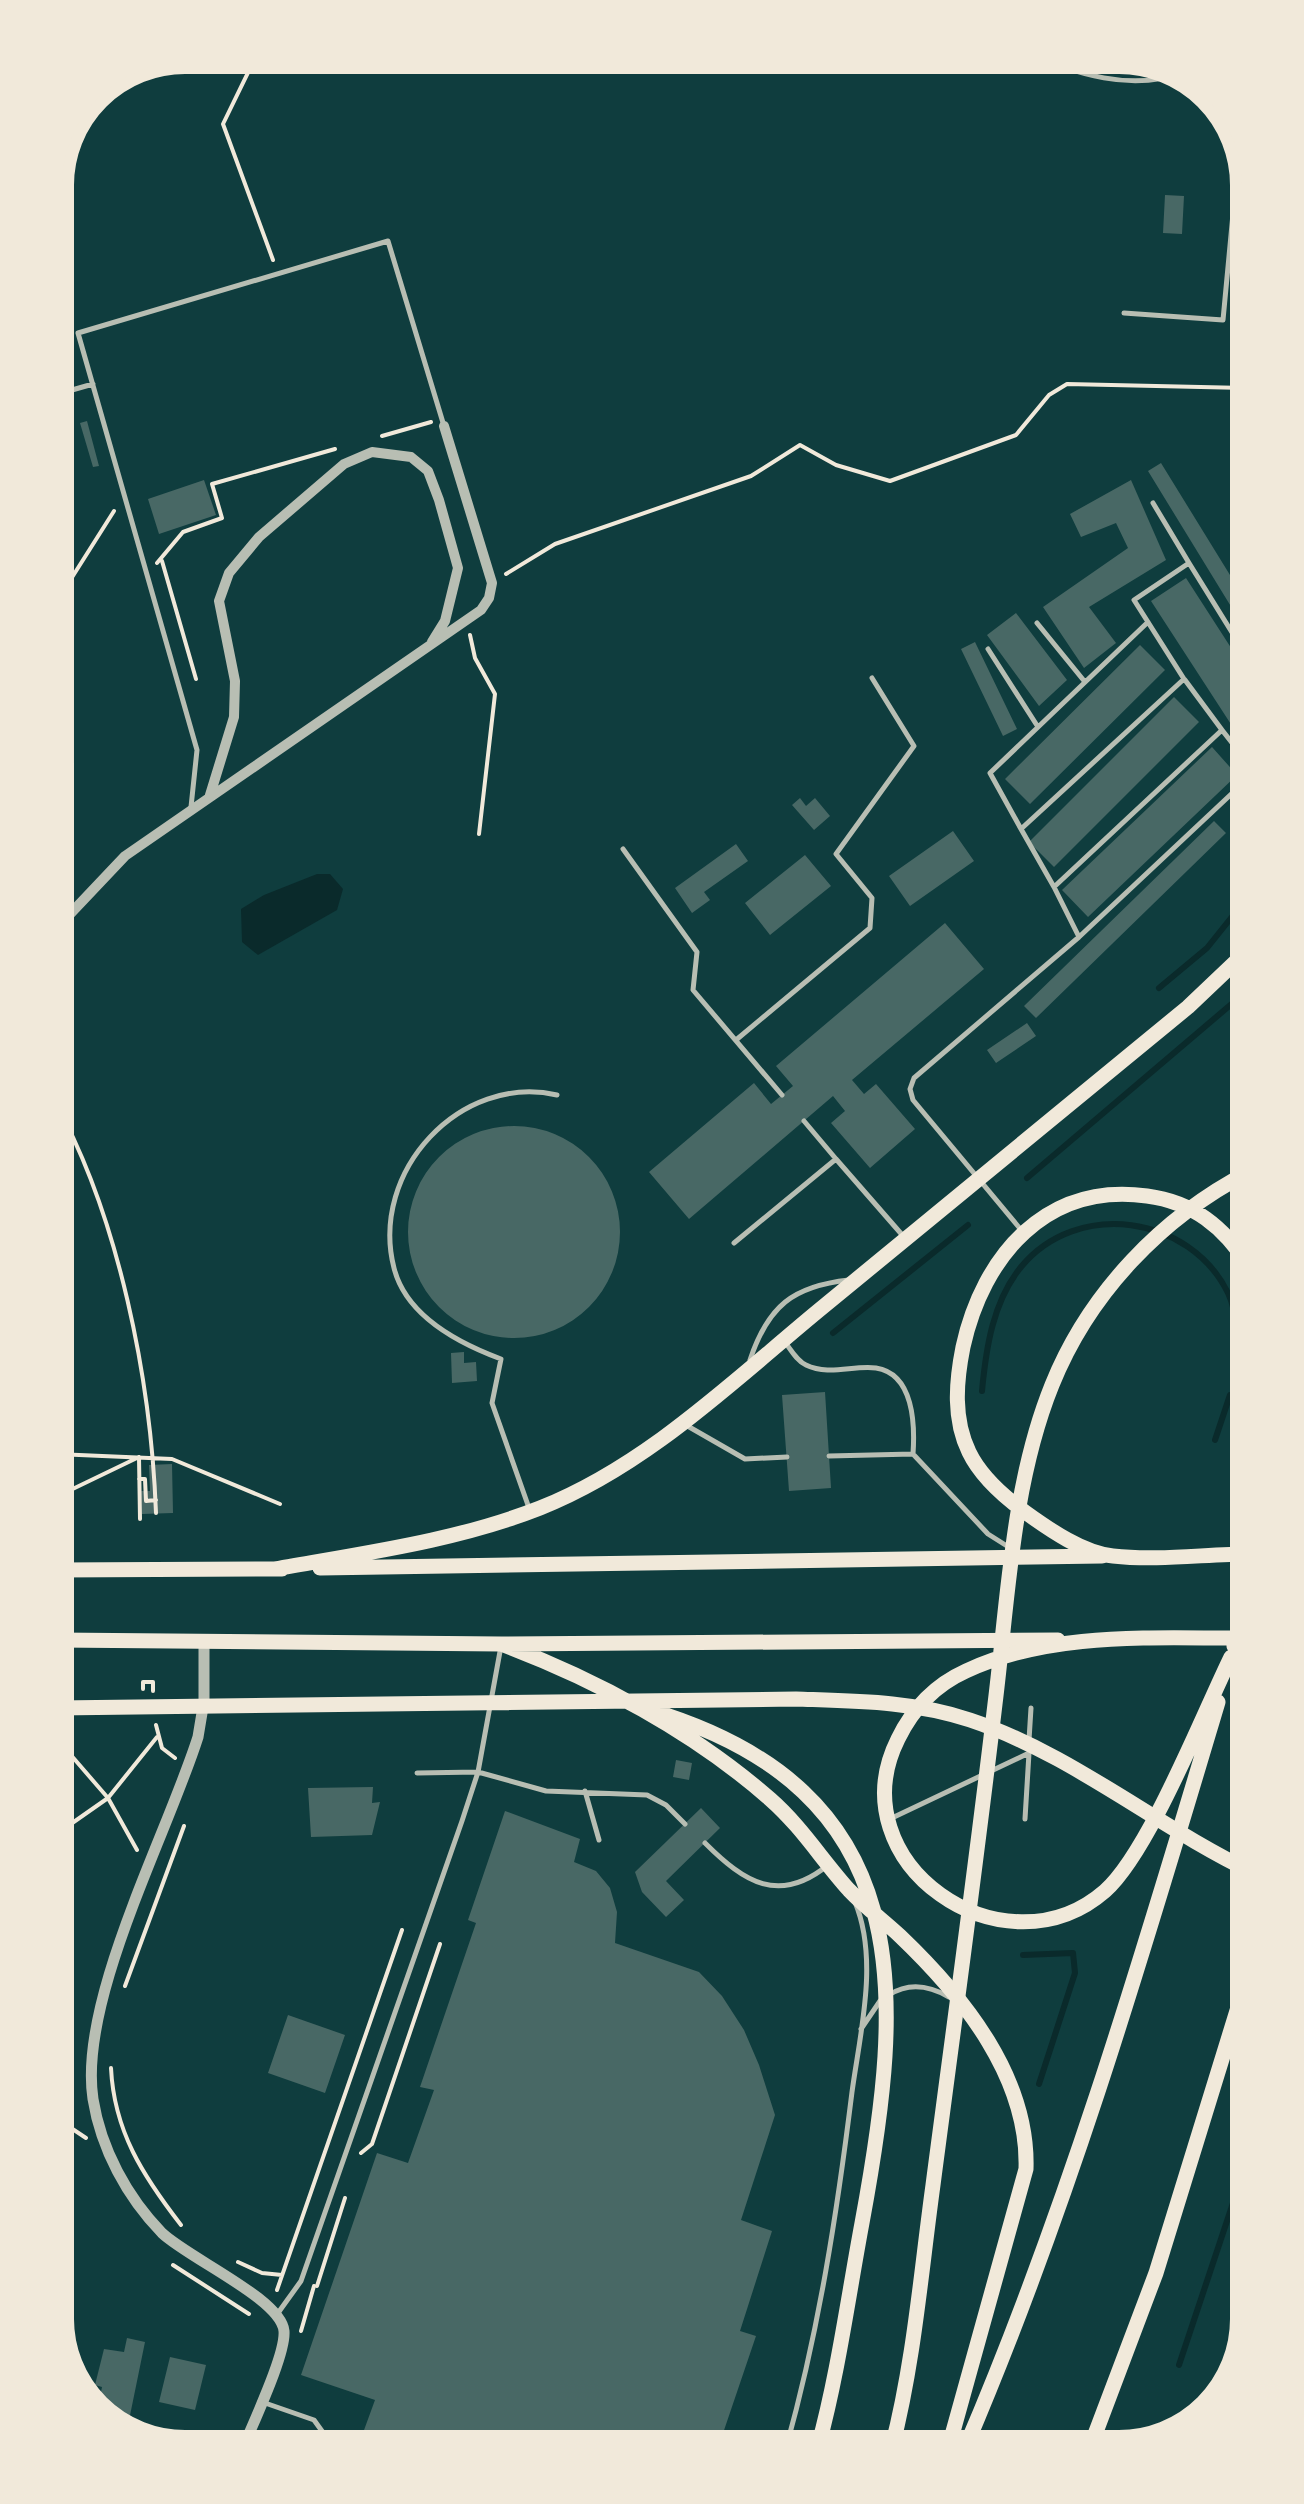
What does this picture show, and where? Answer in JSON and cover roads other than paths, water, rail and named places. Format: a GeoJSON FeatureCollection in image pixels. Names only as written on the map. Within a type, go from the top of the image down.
{"type":"FeatureCollection","features":[{"type":"Feature","properties":{"kind":"main road"},"geometry":{"type":"LineString","coordinates":[[274,1569],[485,1528],[608,1474],[682,1423],[1188,1007],[1236,961]]}},
{"type":"Feature","properties":{"kind":"main road"},"geometry":{"type":"LineString","coordinates":[[894,2436],[933,2182],[1018,1520],[1039,1422],[1071,1347],[1132,1260],[1190,1208],[1236,1180]]}},
{"type":"Feature","properties":{"kind":"main road"},"geometry":{"type":"LineString","coordinates":[[1112,1556],[1083,1547],[1008,1500],[979,1470],[962,1436],[959,1366],[972,1312],[992,1268],[1022,1231],[1058,1207],[1081,1199],[1131,1194],[1162,1198],[1214,1223],[1236,1250]]}},
{"type":"Feature","properties":{"kind":"main road"},"geometry":{"type":"LineString","coordinates":[[68,1570],[1236,1554]]}},
{"type":"Feature","properties":{"kind":"main road"},"geometry":{"type":"LineString","coordinates":[[970,2436],[1078,2150],[1236,1637]]}},
{"type":"Feature","properties":{"kind":"main road"},"geometry":{"type":"LineString","coordinates":[[68,1640],[501,1644],[1236,1638]]}},
{"type":"Feature","properties":{"kind":"main road"},"geometry":{"type":"LineString","coordinates":[[1090,1640],[989,1662],[945,1682],[923,1701],[890,1754],[884,1782],[887,1820],[896,1847],[916,1875],[939,1897],[974,1915],[1006,1923],[1044,1920],[1078,1908],[1106,1890],[1146,1831],[1231,1657]]}},
{"type":"Feature","properties":{"kind":"main road"},"geometry":{"type":"LineString","coordinates":[[501,1644],[561,1666],[694,1744],[769,1798],[850,1890],[904,1940],[957,2002],[1003,2066],[1019,2100],[1027,2135],[1026,2169],[952,2436]]}},
{"type":"Feature","properties":{"kind":"main road"},"geometry":{"type":"LineString","coordinates":[[68,1708],[796,1699],[872,1702],[948,1714],[1038,1749],[1236,1863]]}},
{"type":"Feature","properties":{"kind":"main road"},"geometry":{"type":"LineString","coordinates":[[612,1702],[678,1719],[770,1761],[806,1793],[842,1837],[870,1892],[886,1960],[886,2052],[868,2190],[820,2436]]}},
{"type":"Feature","properties":{"kind":"main road"},"geometry":{"type":"LineString","coordinates":[[1094,2436],[1156,2273],[1236,2014]]}},
{"type":"Feature","properties":{"kind":"street"},"geometry":{"type":"LineString","coordinates":[[68,916],[125,856],[467,622],[489,598],[492,583],[444,426]]}},
{"type":"Feature","properties":{"kind":"street"},"geometry":{"type":"LineString","coordinates":[[210,795],[234,717],[235,681],[219,601],[229,573],[259,538],[344,464],[372,452],[391,451],[411,457],[428,471],[439,500],[458,568],[446,621],[429,647]]}},
{"type":"Feature","properties":{"kind":"street"},"geometry":{"type":"LineString","coordinates":[[204,1642],[204,1701],[188,1766],[102,2001],[90,2056],[93,2098],[114,2164],[162,2232],[195,2260],[273,2309],[283,2342],[248,2436]]}},
{"type":"Feature","properties":{"kind":"lane"},"geometry":{"type":"LineString","coordinates":[[1063,68],[1130,84],[1167,78]]}},
{"type":"Feature","properties":{"kind":"lane"},"geometry":{"type":"LineString","coordinates":[[1124,313],[1223,320],[1236,183]]}},
{"type":"Feature","properties":{"kind":"lane"},"geometry":{"type":"LineString","coordinates":[[190,810],[196,790],[197,750],[78,333],[388,241],[444,426]]}},
{"type":"Feature","properties":{"kind":"lane"},"geometry":{"type":"LineString","coordinates":[[68,391],[93,384]]}},
{"type":"Feature","properties":{"kind":"lane"},"geometry":{"type":"LineString","coordinates":[[1153,504],[1236,639]]}},
{"type":"Feature","properties":{"kind":"lane"},"geometry":{"type":"LineString","coordinates":[[1189,563],[1134,600],[1184,679],[1236,748]]}},
{"type":"Feature","properties":{"kind":"lane"},"geometry":{"type":"LineString","coordinates":[[1080,937],[990,773],[1148,622]]}},
{"type":"Feature","properties":{"kind":"lane"},"geometry":{"type":"LineString","coordinates":[[1037,623],[1084,682]]}},
{"type":"Feature","properties":{"kind":"lane"},"geometry":{"type":"LineString","coordinates":[[988,650],[1038,728]]}},
{"type":"Feature","properties":{"kind":"lane"},"geometry":{"type":"LineString","coordinates":[[736,1040],[870,928],[872,898],[836,854],[914,746],[872,678]]}},
{"type":"Feature","properties":{"kind":"lane"},"geometry":{"type":"LineString","coordinates":[[1021,828],[1184,679]]}},
{"type":"Feature","properties":{"kind":"lane"},"geometry":{"type":"LineString","coordinates":[[1054,886],[1222,730]]}},
{"type":"Feature","properties":{"kind":"lane"},"geometry":{"type":"LineString","coordinates":[[1022,1231],[913,1100],[910,1089],[914,1078],[1080,937],[1236,790]]}},
{"type":"Feature","properties":{"kind":"lane"},"geometry":{"type":"LineString","coordinates":[[623,849],[697,952],[694,990],[782,1095]]}},
{"type":"Feature","properties":{"kind":"lane"},"geometry":{"type":"LineString","coordinates":[[530,1511],[492,1403],[501,1359],[450,1335],[428,1320],[410,1299],[394,1270],[392,1211],[406,1170],[433,1134],[463,1109],[496,1093],[531,1089],[557,1095]]}},
{"type":"Feature","properties":{"kind":"lane"},"geometry":{"type":"LineString","coordinates":[[804,1121],[906,1239]]}},
{"type":"Feature","properties":{"kind":"lane"},"geometry":{"type":"LineString","coordinates":[[734,1243],[836,1159]]}},
{"type":"Feature","properties":{"kind":"lane"},"geometry":{"type":"LineString","coordinates":[[748,1369],[762,1323],[810,1284],[857,1279]]}},
{"type":"Feature","properties":{"kind":"lane"},"geometry":{"type":"LineString","coordinates":[[783,1340],[802,1364],[878,1368],[893,1376],[902,1386],[916,1420],[912,1454]]}},
{"type":"Feature","properties":{"kind":"lane"},"geometry":{"type":"LineString","coordinates":[[682,1423],[746,1459],[787,1458]]}},
{"type":"Feature","properties":{"kind":"lane"},"geometry":{"type":"LineString","coordinates":[[829,1456],[912,1454],[988,1534],[1027,1558]]}},
{"type":"Feature","properties":{"kind":"lane"},"geometry":{"type":"LineString","coordinates":[[273,2309],[301,2281],[462,1821],[478,1772],[501,1644]]}},
{"type":"Feature","properties":{"kind":"lane"},"geometry":{"type":"LineString","coordinates":[[1025,1819],[1031,1708]]}},
{"type":"Feature","properties":{"kind":"lane"},"geometry":{"type":"LineString","coordinates":[[887,1820],[1028,1753]]}},
{"type":"Feature","properties":{"kind":"lane"},"geometry":{"type":"LineString","coordinates":[[417,1773],[478,1772],[524,1788],[647,1794],[666,1804],[685,1824]]}},
{"type":"Feature","properties":{"kind":"lane"},"geometry":{"type":"LineString","coordinates":[[585,1791],[599,1840]]}},
{"type":"Feature","properties":{"kind":"lane"},"geometry":{"type":"LineString","coordinates":[[705,1843],[742,1875],[774,1886],[808,1880],[830,1864]]}},
{"type":"Feature","properties":{"kind":"lane"},"geometry":{"type":"LineString","coordinates":[[789,2436],[811,2359],[833,2244],[860,2032],[864,1930],[850,1890]]}},
{"type":"Feature","properties":{"kind":"lane"},"geometry":{"type":"LineString","coordinates":[[860,2032],[878,2002],[896,1990],[933,1988],[957,2002]]}},
{"type":"Feature","properties":{"kind":"lane"},"geometry":{"type":"LineString","coordinates":[[261,2402],[314,2420],[326,2436]]}},
{"type":"Feature","properties":{"kind":"lane"},"geometry":{"type":"LineString","coordinates":[[154,2432],[180,2436]]}},
{"type":"Feature","properties":{"kind":"water"},"geometry":{"type":"Polygon","coordinates":[[[317,874],[330,874],[343,889],[337,910],[258,955],[242,942],[241,909],[264,895],[317,874]]]}},
{"type":"Feature","properties":{"kind":"waterway"},"geometry":{"type":"LineString","coordinates":[[1159,988],[1207,948],[1236,912]]}},
{"type":"Feature","properties":{"kind":"waterway"},"geometry":{"type":"LineString","coordinates":[[1027,1178],[1236,1000]]}},
{"type":"Feature","properties":{"kind":"waterway"},"geometry":{"type":"LineString","coordinates":[[833,1333],[968,1225]]}},
{"type":"Feature","properties":{"kind":"waterway"},"geometry":{"type":"LineString","coordinates":[[982,1391],[992,1326],[1011,1280],[1044,1245],[1072,1231],[1101,1225],[1131,1225],[1188,1246],[1210,1267],[1228,1293],[1236,1331]]}},
{"type":"Feature","properties":{"kind":"waterway"},"geometry":{"type":"LineString","coordinates":[[1235,1370],[1236,1356]]}},
{"type":"Feature","properties":{"kind":"waterway"},"geometry":{"type":"LineString","coordinates":[[1215,1440],[1230,1395]]}},
{"type":"Feature","properties":{"kind":"waterway"},"geometry":{"type":"LineString","coordinates":[[1023,1955],[1073,1953],[1075,1973],[1039,2084]]}},
{"type":"Feature","properties":{"kind":"waterway"},"geometry":{"type":"LineString","coordinates":[[1179,2365],[1236,2194]]}}]}
